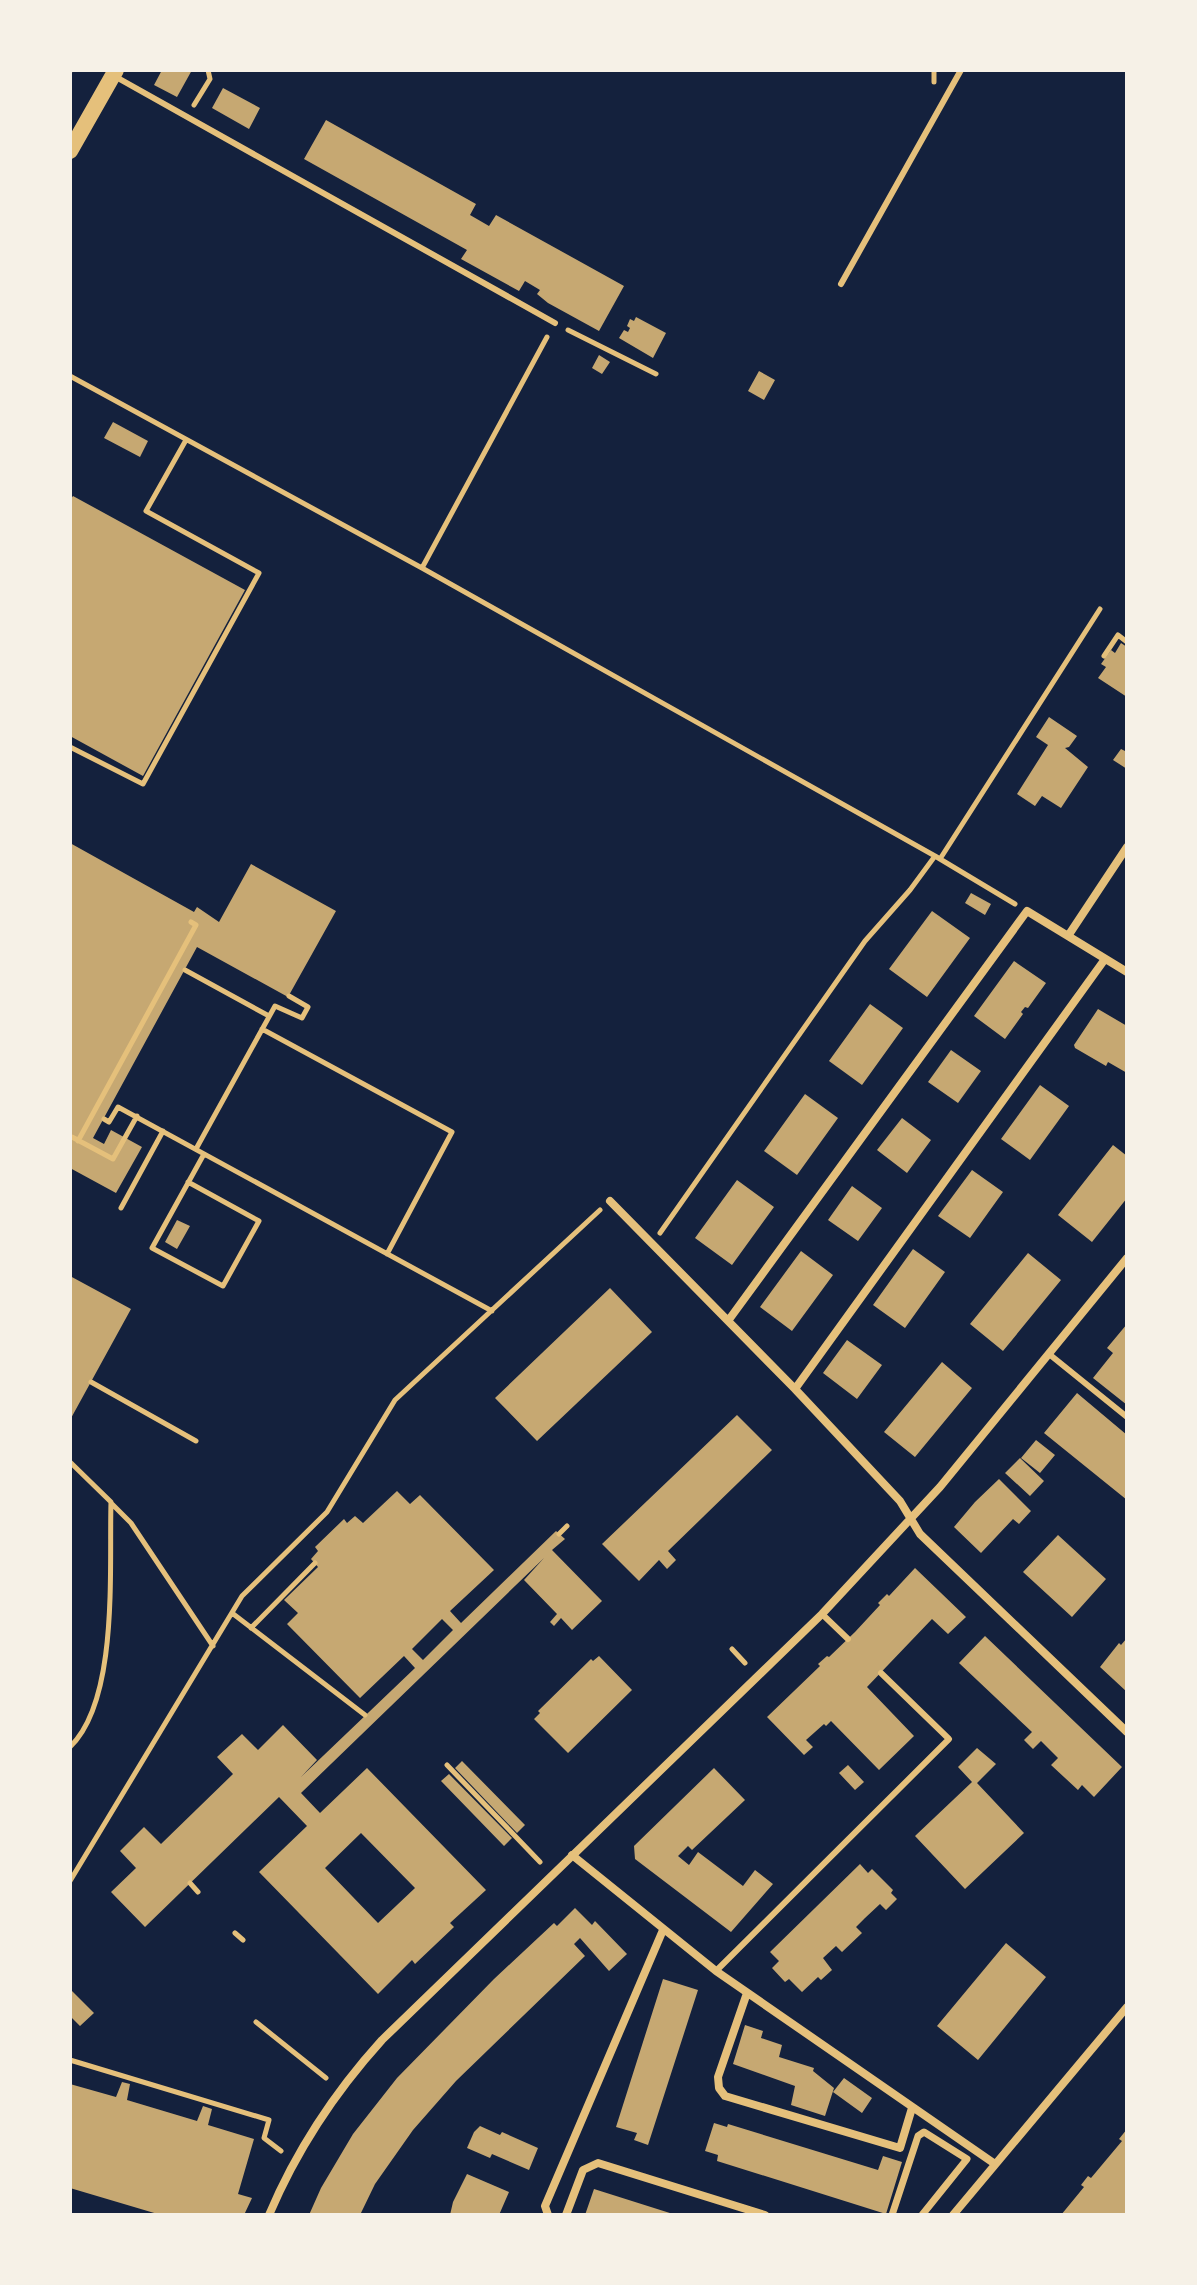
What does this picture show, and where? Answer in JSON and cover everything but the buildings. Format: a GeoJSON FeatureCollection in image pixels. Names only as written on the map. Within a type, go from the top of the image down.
{"type":"FeatureCollection","features":[{"type":"Feature","properties":{"kind":"main road"},"geometry":{"type":"LineString","coordinates":[[70,151],[114,72]]}},
{"type":"Feature","properties":{"kind":"street"},"geometry":{"type":"LineString","coordinates":[[1068,936],[1127,847]]}},
{"type":"Feature","properties":{"kind":"street"},"geometry":{"type":"LineString","coordinates":[[728,1321],[1027,911],[1127,972]]}},
{"type":"Feature","properties":{"kind":"street"},"geometry":{"type":"LineString","coordinates":[[795,1389],[1105,959]]}},
{"type":"Feature","properties":{"kind":"street"},"geometry":{"type":"LineString","coordinates":[[610,1201],[900,1501],[920,1534],[1127,1732]]}},
{"type":"Feature","properties":{"kind":"street"},"geometry":{"type":"LineString","coordinates":[[269,2215],[298,2153],[343,2085],[406,2015],[822,1614],[910,1520],[1127,1258]]}},
{"type":"Feature","properties":{"kind":"street"},"geometry":{"type":"LineString","coordinates":[[572,1855],[716,1971],[995,2164]]}},
{"type":"Feature","properties":{"kind":"street"},"geometry":{"type":"LineString","coordinates":[[548,2215],[545,2206],[663,1930]]}},
{"type":"Feature","properties":{"kind":"street"},"geometry":{"type":"LineString","coordinates":[[747,1993],[718,2077],[719,2088],[725,2096],[900,2148],[912,2108]]}},
{"type":"Feature","properties":{"kind":"street"},"geometry":{"type":"LineString","coordinates":[[953,2215],[1127,2007]]}},
{"type":"Feature","properties":{"kind":"street"},"geometry":{"type":"LineString","coordinates":[[892,2215],[918,2136],[924,2132],[967,2159],[922,2215]]}},
{"type":"Feature","properties":{"kind":"street"},"geometry":{"type":"LineString","coordinates":[[566,2215],[581,2174],[587,2167],[598,2163],[765,2215]]}},
{"type":"Feature","properties":{"kind":"lane"},"geometry":{"type":"LineString","coordinates":[[841,284],[961,70]]}},
{"type":"Feature","properties":{"kind":"lane"},"geometry":{"type":"LineString","coordinates":[[114,72],[555,323]]}},
{"type":"Feature","properties":{"kind":"lane"},"geometry":{"type":"LineString","coordinates":[[1049,1354],[1127,1417]]}},
{"type":"Feature","properties":{"kind":"lane"},"geometry":{"type":"LineString","coordinates":[[822,1614],[848,1639]]}},
{"type":"Feature","properties":{"kind":"lane"},"geometry":{"type":"LineString","coordinates":[[716,1971],[949,1739],[881,1673]]}},
{"type":"Feature","properties":{"kind":"path"},"geometry":{"type":"LineString","coordinates":[[187,116],[210,79],[208,70]]}},
{"type":"Feature","properties":{"kind":"path"},"geometry":{"type":"LineString","coordinates":[[934,70],[934,82]]}},
{"type":"Feature","properties":{"kind":"path"},"geometry":{"type":"LineString","coordinates":[[422,568],[555,323],[656,374]]}},
{"type":"Feature","properties":{"kind":"path"},"geometry":{"type":"LineString","coordinates":[[70,376],[422,568],[937,857],[1027,911]]}},
{"type":"Feature","properties":{"kind":"path"},"geometry":{"type":"LineString","coordinates":[[70,747],[143,784],[259,573],[146,511],[186,440]]}},
{"type":"Feature","properties":{"kind":"path"},"geometry":{"type":"LineString","coordinates":[[652,1243],[865,941],[937,857],[1100,609]]}},
{"type":"Feature","properties":{"kind":"path"},"geometry":{"type":"LineString","coordinates":[[1104,656],[1118,635],[1127,642]]}},
{"type":"Feature","properties":{"kind":"path"},"geometry":{"type":"LineString","coordinates":[[137,1116],[113,1159],[75,1139],[189,939],[196,925],[191,922]]}},
{"type":"Feature","properties":{"kind":"path"},"geometry":{"type":"LineString","coordinates":[[189,939],[197,944]]}},
{"type":"Feature","properties":{"kind":"path"},"geometry":{"type":"LineString","coordinates":[[185,970],[269,1016]]}},
{"type":"Feature","properties":{"kind":"path"},"geometry":{"type":"LineString","coordinates":[[196,1149],[275,1006],[302,1018],[308,1007],[289,996]]}},
{"type":"Feature","properties":{"kind":"path"},"geometry":{"type":"LineString","coordinates":[[262,1029],[452,1132],[387,1254]]}},
{"type":"Feature","properties":{"kind":"path"},"geometry":{"type":"LineString","coordinates":[[104,1119],[109,1122],[118,1107],[137,1116],[492,1311]]}},
{"type":"Feature","properties":{"kind":"path"},"geometry":{"type":"LineString","coordinates":[[121,1208],[163,1131]]}},
{"type":"Feature","properties":{"kind":"path"},"geometry":{"type":"LineString","coordinates":[[188,1182],[259,1221],[223,1286],[152,1248],[188,1182],[204,1154]]}},
{"type":"Feature","properties":{"kind":"path"},"geometry":{"type":"LineString","coordinates":[[70,1881],[246,1591],[327,1512],[395,1400],[610,1201]]}},
{"type":"Feature","properties":{"kind":"path"},"geometry":{"type":"LineString","coordinates":[[91,1382],[196,1441]]}},
{"type":"Feature","properties":{"kind":"path"},"geometry":{"type":"LineString","coordinates":[[70,1462],[131,1523],[213,1646]]}},
{"type":"Feature","properties":{"kind":"path"},"geometry":{"type":"LineString","coordinates":[[70,1747],[90,1720],[104,1667],[111,1502]]}},
{"type":"Feature","properties":{"kind":"path"},"geometry":{"type":"LineString","coordinates":[[559,1534],[567,1526]]}},
{"type":"Feature","properties":{"kind":"path"},"geometry":{"type":"LineString","coordinates":[[251,1628],[315,1563]]}},
{"type":"Feature","properties":{"kind":"path"},"geometry":{"type":"LineString","coordinates":[[232,1613],[365,1715]]}},
{"type":"Feature","properties":{"kind":"path"},"geometry":{"type":"LineString","coordinates":[[732,1649],[745,1663]]}},
{"type":"Feature","properties":{"kind":"path"},"geometry":{"type":"LineString","coordinates":[[447,1765],[540,1862]]}},
{"type":"Feature","properties":{"kind":"path"},"geometry":{"type":"LineString","coordinates":[[190,1883],[198,1892]]}},
{"type":"Feature","properties":{"kind":"path"},"geometry":{"type":"LineString","coordinates":[[235,1933],[243,1940]]}},
{"type":"Feature","properties":{"kind":"path"},"geometry":{"type":"LineString","coordinates":[[256,2022],[326,2078]]}},
{"type":"Feature","properties":{"kind":"path"},"geometry":{"type":"LineString","coordinates":[[70,2060],[269,2120],[264,2138],[281,2151]]}}]}
